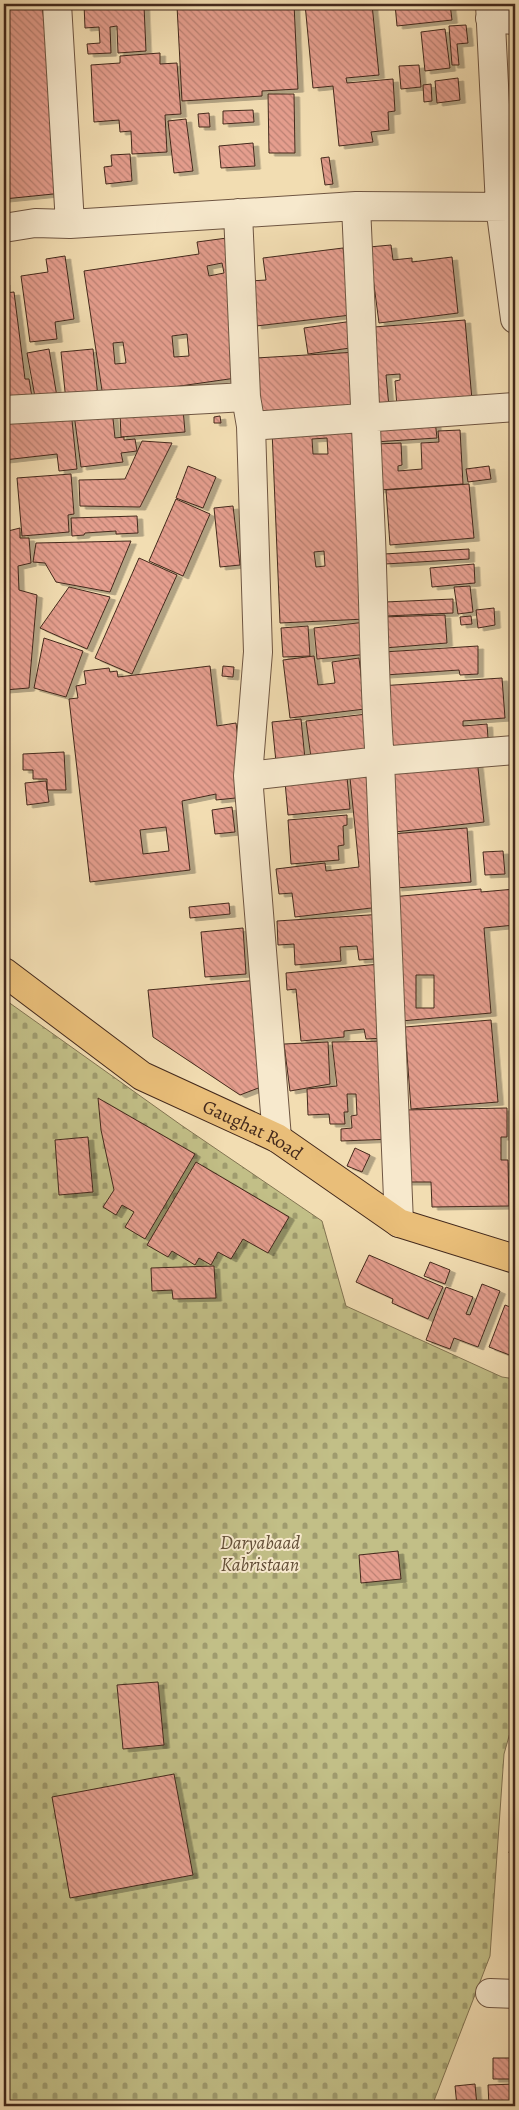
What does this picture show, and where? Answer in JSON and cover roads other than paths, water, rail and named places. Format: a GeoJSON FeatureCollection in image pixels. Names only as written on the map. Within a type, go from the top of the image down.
{"type":"FeatureCollection","features":[{"type":"Feature","properties":{"kind":"main road","name":"Gaughat Road"},"geometry":{"type":"LineString","coordinates":[[4,972],[142,1076],[277,1138],[399,1223],[515,1259]]}},
{"type":"Feature","properties":{"kind":"street"},"geometry":{"type":"LineString","coordinates":[[57,4],[70,224]]}},
{"type":"Feature","properties":{"kind":"street"},"geometry":{"type":"LineString","coordinates":[[498,14],[515,320]]}},
{"type":"Feature","properties":{"kind":"street"},"geometry":{"type":"LineString","coordinates":[[4,228],[35,223],[70,224],[356,206],[508,206]]}},
{"type":"Feature","properties":{"kind":"street"},"geometry":{"type":"LineString","coordinates":[[356,206],[374,601],[374,693],[380,761],[399,1223]]}},
{"type":"Feature","properties":{"kind":"street"},"geometry":{"type":"LineString","coordinates":[[238,214],[246,396],[251,426],[258,652],[248,776],[277,1138]]}},
{"type":"Feature","properties":{"kind":"street"},"geometry":{"type":"LineString","coordinates":[[4,410],[246,396]]}},
{"type":"Feature","properties":{"kind":"street"},"geometry":{"type":"LineString","coordinates":[[251,426],[515,407]]}},
{"type":"Feature","properties":{"kind":"street"},"geometry":{"type":"LineString","coordinates":[[248,776],[380,761],[515,750]]}},
{"type":"Feature","properties":{"kind":"park label","name":"Daryabaad Kabristaan"},"geometry":{"type":"Point","coordinates":[260,1553]}}]}
